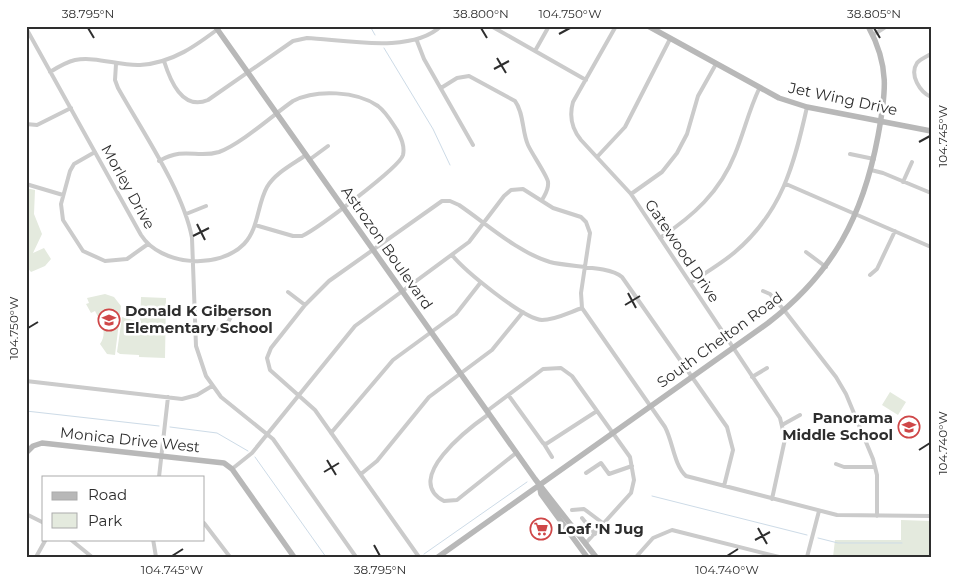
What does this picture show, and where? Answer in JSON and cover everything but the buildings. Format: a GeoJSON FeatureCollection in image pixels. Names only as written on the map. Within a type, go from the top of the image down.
{"type":"FeatureCollection","features":[{"type":"Feature","properties":{"kind":"main road","name":"Jet Wing Drive"},"geometry":{"type":"LineString","coordinates":[[648,26],[759,89],[808,107],[931,130]]}},
{"type":"Feature","properties":{"kind":"main road","name":"South Chelton Road"},"geometry":{"type":"LineString","coordinates":[[438,557],[784,310],[826,267],[844,240],[856,214],[874,159],[885,101],[886,77],[881,53],[868,26]]}},
{"type":"Feature","properties":{"kind":"main road","name":"Astrozon Boulevard"},"geometry":{"type":"LineString","coordinates":[[218,27],[276,114],[516,453],[596,557]]}},
{"type":"Feature","properties":{"kind":"main road","name":"Monica Drive West"},"geometry":{"type":"LineString","coordinates":[[26,453],[33,446],[42,443],[221,462],[232,469]]}},
{"type":"Feature","properties":{"kind":"main road"},"geometry":{"type":"LineString","coordinates":[[232,469],[294,557]]}},
{"type":"Feature","properties":{"kind":"main road","name":"Astrozon Boulevard"},"geometry":{"type":"LineString","coordinates":[[539,484],[541,494],[587,557]]}},
{"type":"Feature","properties":{"kind":"street"},"geometry":{"type":"LineString","coordinates":[[164,61],[170,79],[181,95],[189,101],[198,103],[208,100],[285,45],[298,39],[399,43],[417,41],[441,26]]}},
{"type":"Feature","properties":{"kind":"street"},"geometry":{"type":"LineString","coordinates":[[490,26],[586,80]]}},
{"type":"Feature","properties":{"kind":"street"},"geometry":{"type":"LineString","coordinates":[[535,51],[549,26]]}},
{"type":"Feature","properties":{"kind":"street","name":"Gatewood Drive"},"geometry":{"type":"LineString","coordinates":[[616,26],[574,102],[572,119],[578,136],[631,194],[782,425],[786,439],[772,499]]}},
{"type":"Feature","properties":{"kind":"street"},"geometry":{"type":"LineString","coordinates":[[873,34],[888,26]]}},
{"type":"Feature","properties":{"kind":"street"},"geometry":{"type":"LineString","coordinates":[[50,72],[70,62],[79,60],[140,65],[164,61],[190,49],[218,27]]}},
{"type":"Feature","properties":{"kind":"street","name":"Morley Drive"},"geometry":{"type":"LineString","coordinates":[[26,28],[148,244],[159,253],[170,258],[218,258],[230,255],[248,239],[255,225],[264,193],[271,182],[307,157],[328,146]]}},
{"type":"Feature","properties":{"kind":"street"},"geometry":{"type":"LineString","coordinates":[[597,157],[625,127],[670,39]]}},
{"type":"Feature","properties":{"kind":"street"},"geometry":{"type":"LineString","coordinates":[[417,41],[421,54],[473,145]]}},
{"type":"Feature","properties":{"kind":"street"},"geometry":{"type":"LineString","coordinates":[[931,54],[915,64],[918,84],[924,94],[931,97]]}},
{"type":"Feature","properties":{"kind":"street"},"geometry":{"type":"LineString","coordinates":[[116,64],[116,84],[186,214],[192,238],[196,331],[200,363],[212,386],[227,403],[267,434],[356,557]]}},
{"type":"Feature","properties":{"kind":"street"},"geometry":{"type":"LineString","coordinates":[[631,194],[662,172],[677,153],[687,134],[698,96],[716,64]]}},
{"type":"Feature","properties":{"kind":"street"},"geometry":{"type":"LineString","coordinates":[[441,88],[457,78],[469,76],[515,101],[519,108],[530,150],[548,179],[548,190],[542,200]]}},
{"type":"Feature","properties":{"kind":"street"},"geometry":{"type":"LineString","coordinates":[[660,238],[691,217],[715,191],[731,163],[747,115],[759,89]]}},
{"type":"Feature","properties":{"kind":"street"},"geometry":{"type":"LineString","coordinates":[[159,161],[180,152],[207,154],[219,152],[293,101],[306,96],[338,94],[363,99],[377,106],[385,113],[402,141],[404,150],[400,163],[302,236],[293,236],[255,225]]}},
{"type":"Feature","properties":{"kind":"street"},"geometry":{"type":"LineString","coordinates":[[690,283],[729,257],[749,239],[772,210],[786,184],[795,160],[808,107]]}},
{"type":"Feature","properties":{"kind":"street"},"geometry":{"type":"LineString","coordinates":[[26,124],[38,125],[70,108]]}},
{"type":"Feature","properties":{"kind":"street"},"geometry":{"type":"LineString","coordinates":[[95,152],[74,164],[63,195],[61,214],[71,232],[83,251],[105,261],[127,259],[148,244]]}},
{"type":"Feature","properties":{"kind":"street"},"geometry":{"type":"LineString","coordinates":[[850,154],[874,159]]}},
{"type":"Feature","properties":{"kind":"street"},"geometry":{"type":"LineString","coordinates":[[903,182],[912,162]]}},
{"type":"Feature","properties":{"kind":"street"},"geometry":{"type":"LineString","coordinates":[[871,170],[931,193]]}},
{"type":"Feature","properties":{"kind":"street"},"geometry":{"type":"LineString","coordinates":[[26,184],[63,195]]}},
{"type":"Feature","properties":{"kind":"street"},"geometry":{"type":"LineString","coordinates":[[786,184],[931,247]]}},
{"type":"Feature","properties":{"kind":"street"},"geometry":{"type":"LineString","coordinates":[[232,469],[248,457],[355,326],[473,239],[511,190],[523,189],[558,210],[581,217],[586,222],[590,234],[581,293],[582,308],[671,438],[681,471],[693,478],[819,511],[846,516],[931,516]]}},
{"type":"Feature","properties":{"kind":"street"},"geometry":{"type":"LineString","coordinates":[[419,557],[312,406],[270,370],[266,358],[271,348],[305,305],[334,276],[438,203],[446,200],[459,204],[536,256],[558,264],[619,275],[731,435],[733,450],[724,486]]}},
{"type":"Feature","properties":{"kind":"street"},"geometry":{"type":"LineString","coordinates":[[186,214],[206,206]]}},
{"type":"Feature","properties":{"kind":"street"},"geometry":{"type":"LineString","coordinates":[[71,232],[76,229]]}},
{"type":"Feature","properties":{"kind":"street"},"geometry":{"type":"LineString","coordinates":[[870,275],[877,269],[894,231]]}},
{"type":"Feature","properties":{"kind":"street"},"geometry":{"type":"LineString","coordinates":[[806,252],[826,267]]}},
{"type":"Feature","properties":{"kind":"street"},"geometry":{"type":"LineString","coordinates":[[452,255],[464,270],[522,312],[537,319],[546,320],[582,308]]}},
{"type":"Feature","properties":{"kind":"street"},"geometry":{"type":"LineString","coordinates":[[331,433],[393,360],[456,314],[480,282]]}},
{"type":"Feature","properties":{"kind":"street"},"geometry":{"type":"LineString","coordinates":[[762,291],[770,294],[784,310],[841,385],[875,467],[877,516]]}},
{"type":"Feature","properties":{"kind":"street"},"geometry":{"type":"LineString","coordinates":[[288,292],[305,305]]}},
{"type":"Feature","properties":{"kind":"street"},"geometry":{"type":"LineString","coordinates":[[196,331],[222,329],[231,320],[233,310]]}},
{"type":"Feature","properties":{"kind":"street"},"geometry":{"type":"LineString","coordinates":[[361,474],[377,461],[429,397],[498,345],[522,312]]}},
{"type":"Feature","properties":{"kind":"street"},"geometry":{"type":"LineString","coordinates":[[516,453],[457,500],[444,501],[434,493],[429,480],[432,471],[462,433],[543,369],[556,367],[572,376],[630,457],[634,480],[631,493],[585,544]]}},
{"type":"Feature","properties":{"kind":"street"},"geometry":{"type":"LineString","coordinates":[[752,377],[768,368]]}},
{"type":"Feature","properties":{"kind":"street"},"geometry":{"type":"LineString","coordinates":[[26,381],[187,398],[212,386]]}},
{"type":"Feature","properties":{"kind":"street"},"geometry":{"type":"LineString","coordinates":[[509,396],[552,457]]}},
{"type":"Feature","properties":{"kind":"street"},"geometry":{"type":"LineString","coordinates":[[159,476],[168,397]]}},
{"type":"Feature","properties":{"kind":"street"},"geometry":{"type":"LineString","coordinates":[[543,444],[553,442],[597,411]]}},
{"type":"Feature","properties":{"kind":"street"},"geometry":{"type":"LineString","coordinates":[[782,425],[800,415]]}},
{"type":"Feature","properties":{"kind":"street"},"geometry":{"type":"LineString","coordinates":[[586,473],[601,463],[609,474],[632,466]]}},
{"type":"Feature","properties":{"kind":"street"},"geometry":{"type":"LineString","coordinates":[[836,464],[844,467],[875,467]]}},
{"type":"Feature","properties":{"kind":"street"},"geometry":{"type":"LineString","coordinates":[[572,510],[584,509],[604,524]]}},
{"type":"Feature","properties":{"kind":"street"},"geometry":{"type":"LineString","coordinates":[[807,557],[819,511]]}},
{"type":"Feature","properties":{"kind":"street"},"geometry":{"type":"LineString","coordinates":[[26,514],[42,523]]}},
{"type":"Feature","properties":{"kind":"street"},"geometry":{"type":"LineString","coordinates":[[582,518],[595,534]]}},
{"type":"Feature","properties":{"kind":"street"},"geometry":{"type":"LineString","coordinates":[[205,524],[230,557]]}},
{"type":"Feature","properties":{"kind":"street"},"geometry":{"type":"LineString","coordinates":[[636,557],[653,538],[672,530],[779,557]]}},
{"type":"Feature","properties":{"kind":"street"},"geometry":{"type":"LineString","coordinates":[[36,557],[45,540]]}},
{"type":"Feature","properties":{"kind":"street"},"geometry":{"type":"LineString","coordinates":[[71,540],[92,557]]}},
{"type":"Feature","properties":{"kind":"street"},"geometry":{"type":"LineString","coordinates":[[153,540],[156,557]]}},
{"type":"Feature","properties":{"kind":"green space"},"geometry":{"type":"Polygon","coordinates":[[[26,188],[35,190],[34,214],[42,234],[33,253],[44,248],[51,259],[45,266],[31,272],[26,266],[26,188]]]}},
{"type":"Feature","properties":{"kind":"green space"},"geometry":{"type":"Polygon","coordinates":[[[105,294],[114,297],[121,306],[115,355],[107,354],[100,344],[104,331],[103,328],[95,311],[91,313],[86,304],[89,303],[87,298],[105,294]]]}},
{"type":"Feature","properties":{"kind":"green space"},"geometry":{"type":"Polygon","coordinates":[[[141,297],[166,298],[165,358],[139,357],[139,355],[120,354],[117,352],[122,317],[140,322],[141,297]]]}},
{"type":"Feature","properties":{"kind":"green space"},"geometry":{"type":"Polygon","coordinates":[[[890,392],[906,402],[898,415],[882,405],[890,392]]]}},
{"type":"Feature","properties":{"kind":"green space"},"geometry":{"type":"Polygon","coordinates":[[[901,520],[931,521],[931,557],[833,557],[835,540],[901,540],[901,520]]]}},
{"type":"Feature","properties":{"kind":"waterway"},"geometry":{"type":"LineString","coordinates":[[370,26],[375,35]]}},
{"type":"Feature","properties":{"kind":"waterway"},"geometry":{"type":"LineString","coordinates":[[384,48],[433,129],[450,165]]}},
{"type":"Feature","properties":{"kind":"waterway"},"geometry":{"type":"LineString","coordinates":[[26,411],[159,426]]}},
{"type":"Feature","properties":{"kind":"waterway"},"geometry":{"type":"LineString","coordinates":[[170,427],[217,433],[248,451]]}},
{"type":"Feature","properties":{"kind":"waterway"},"geometry":{"type":"LineString","coordinates":[[255,457],[326,557]]}},
{"type":"Feature","properties":{"kind":"waterway"},"geometry":{"type":"LineString","coordinates":[[424,554],[527,482]]}},
{"type":"Feature","properties":{"kind":"waterway"},"geometry":{"type":"LineString","coordinates":[[652,496],[807,535]]}},
{"type":"Feature","properties":{"kind":"waterway"},"geometry":{"type":"LineString","coordinates":[[818,538],[838,543],[902,543]]}},
{"type":"Feature","properties":{"kind":"place","name":"Donald K Giberson Elementary School"},"geometry":{"type":"Point","coordinates":[109,320]}},
{"type":"Feature","properties":{"kind":"place","name":"Panorama Middle School"},"geometry":{"type":"Point","coordinates":[909,427]}},
{"type":"Feature","properties":{"kind":"place","name":"Loaf 'N Jug"},"geometry":{"type":"Point","coordinates":[541,529]}}]}
